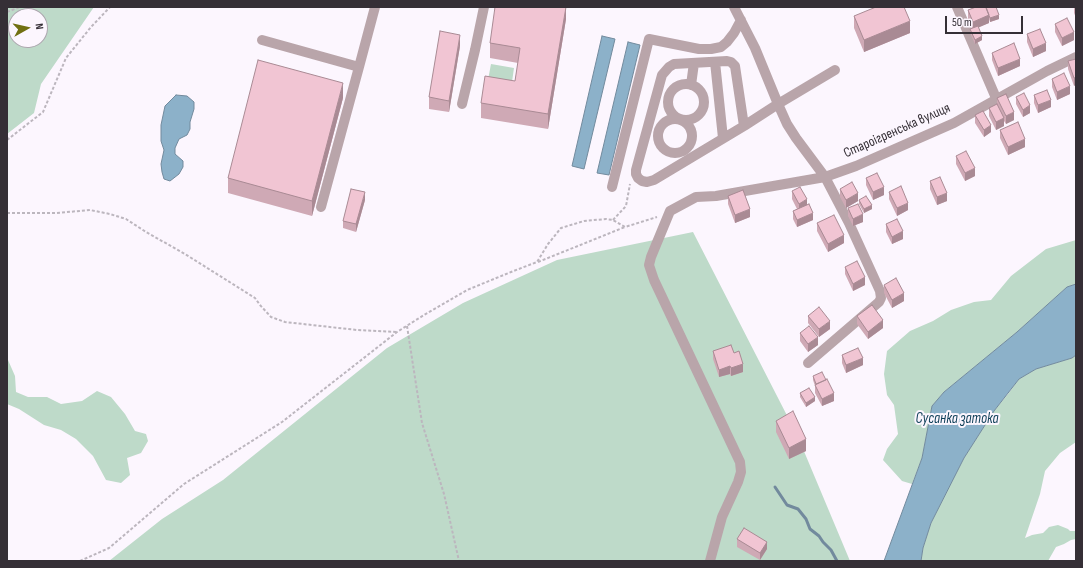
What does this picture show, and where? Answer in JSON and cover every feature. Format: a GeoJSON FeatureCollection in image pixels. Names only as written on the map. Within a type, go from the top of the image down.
{"type":"FeatureCollection","features":[{"type":"Feature","properties":{"kind":"street"},"geometry":{"type":"LineString","coordinates":[[321,207],[375,7]]}},
{"type":"Feature","properties":{"kind":"street"},"geometry":{"type":"LineString","coordinates":[[462,104],[484,7]]}},
{"type":"Feature","properties":{"kind":"street"},"geometry":{"type":"LineString","coordinates":[[734,7],[755,48],[778,104],[796,138],[825,177],[849,223],[880,291],[881,298],[879,302],[808,363]]}},
{"type":"Feature","properties":{"kind":"street"},"geometry":{"type":"LineString","coordinates":[[957,7],[996,98]]}},
{"type":"Feature","properties":{"kind":"street"},"geometry":{"type":"LineString","coordinates":[[612,187],[648,39],[698,49],[711,49],[728,42],[741,20]]}},
{"type":"Feature","properties":{"kind":"street"},"geometry":{"type":"LineString","coordinates":[[262,40],[359,67]]}},
{"type":"Feature","properties":{"kind":"street","name":"Староігренська вулиця"},"geometry":{"type":"LineString","coordinates":[[670,211],[696,197],[716,196],[825,177],[856,166],[954,123],[1047,70],[1076,57]]}},
{"type":"Feature","properties":{"kind":"street"},"geometry":{"type":"LineString","coordinates":[[715,62],[723,138]]}},
{"type":"Feature","properties":{"kind":"street"},"geometry":{"type":"LineString","coordinates":[[744,126],[735,66],[731,62],[674,64],[669,66],[662,76],[636,174],[642,181],[647,182],[654,180],[744,126],[835,70]]}},
{"type":"Feature","properties":{"kind":"street"},"geometry":{"type":"LineString","coordinates":[[691,85],[694,63]]}},
{"type":"Feature","properties":{"kind":"street"},"geometry":{"type":"LineString","coordinates":[[686,84],[691,85],[700,90],[703,95],[704,100],[702,110],[696,118],[681,120],[672,114],[668,99],[676,87],[686,84]]}},
{"type":"Feature","properties":{"kind":"street"},"geometry":{"type":"LineString","coordinates":[[670,211],[649,265],[740,462],[741,472],[738,482],[722,517],[710,561]]}},
{"type":"Feature","properties":{"kind":"path"},"geometry":{"type":"LineString","coordinates":[[7,12],[20,7]]}},
{"type":"Feature","properties":{"kind":"path"},"geometry":{"type":"LineString","coordinates":[[7,140],[43,112],[66,58],[91,27],[110,7]]}},
{"type":"Feature","properties":{"kind":"path"},"geometry":{"type":"LineString","coordinates":[[613,220],[626,206],[630,183],[636,174]]}},
{"type":"Feature","properties":{"kind":"path"},"geometry":{"type":"LineString","coordinates":[[7,213],[57,213],[90,210],[110,214],[126,219],[255,298],[271,317],[285,322],[357,330],[397,332]]}},
{"type":"Feature","properties":{"kind":"path"},"geometry":{"type":"LineString","coordinates":[[80,561],[109,548],[184,484],[282,422],[397,332],[467,290],[625,226],[663,215],[670,211]]}},
{"type":"Feature","properties":{"kind":"path"},"geometry":{"type":"LineString","coordinates":[[537,262],[548,244],[562,228],[584,221],[606,219],[613,220],[625,226]]}},
{"type":"Feature","properties":{"kind":"path"},"geometry":{"type":"LineString","coordinates":[[407,326],[422,423],[444,494],[459,561]]}},
{"type":"Feature","properties":{"kind":"green space"},"geometry":{"type":"Polygon","coordinates":[[[7,7],[94,7],[41,84],[34,113],[7,134],[7,7]]]}},
{"type":"Feature","properties":{"kind":"green space"},"geometry":{"type":"Polygon","coordinates":[[[491,64],[514,68],[511,89],[487,85],[491,64]]]}},
{"type":"Feature","properties":{"kind":"green space"},"geometry":{"type":"Polygon","coordinates":[[[693,232],[798,437],[850,561],[109,561],[162,519],[223,480],[387,348],[463,303],[557,260],[693,232]]]}},
{"type":"Feature","properties":{"kind":"green space"},"geometry":{"type":"Polygon","coordinates":[[[1076,240],[1076,284],[1067,287],[1017,332],[944,392],[932,406],[922,458],[912,484],[902,481],[883,460],[887,449],[898,434],[894,405],[887,395],[884,374],[887,351],[910,331],[933,321],[951,310],[974,302],[991,300],[1011,276],[1046,249],[1076,240]]]}},
{"type":"Feature","properties":{"kind":"green space"},"geometry":{"type":"Polygon","coordinates":[[[1076,355],[1076,442],[1060,453],[1045,471],[1040,494],[1025,538],[1043,533],[1049,527],[1058,525],[1070,531],[1076,531],[1076,539],[1056,547],[1048,561],[921,561],[923,548],[931,523],[964,458],[994,411],[1019,379],[1036,369],[1072,358],[1076,355]]]}},
{"type":"Feature","properties":{"kind":"green space"},"geometry":{"type":"Polygon","coordinates":[[[7,360],[15,376],[16,392],[28,397],[47,397],[61,404],[82,401],[97,391],[111,397],[125,414],[135,431],[146,434],[148,441],[141,453],[127,458],[130,475],[121,483],[106,480],[93,456],[76,439],[61,430],[44,425],[19,409],[7,404],[7,360]]]}},
{"type":"Feature","properties":{"kind":"water"},"geometry":{"type":"Polygon","coordinates":[[[602,36],[615,39],[584,169],[572,166],[602,36]]]}},
{"type":"Feature","properties":{"kind":"water"},"geometry":{"type":"Polygon","coordinates":[[[628,42],[640,45],[609,175],[597,173],[628,42]]]}},
{"type":"Feature","properties":{"kind":"water"},"geometry":{"type":"Polygon","coordinates":[[[176,95],[187,96],[194,102],[194,109],[190,122],[190,129],[187,135],[179,139],[175,148],[175,154],[183,161],[183,167],[179,174],[170,181],[164,179],[162,172],[161,164],[164,150],[161,141],[161,125],[165,106],[176,95]]]}},
{"type":"Feature","properties":{"kind":"water","name":"Сусанка затока"},"geometry":{"type":"Polygon","coordinates":[[[1076,284],[1076,355],[1072,358],[1036,369],[1019,379],[994,411],[964,458],[931,523],[923,548],[921,561],[884,561],[922,458],[932,406],[944,392],[1017,332],[1067,287],[1076,284]]]}},
{"type":"Feature","properties":{"kind":"building"},"geometry":{"type":"Polygon","coordinates":[[[495,7],[566,7],[548,114],[481,103],[485,76],[515,81],[520,48],[490,43],[495,7]]]}},
{"type":"Feature","properties":{"kind":"building"},"geometry":{"type":"Polygon","coordinates":[[[876,7],[904,7],[910,21],[864,40],[854,16],[876,7]]]}},
{"type":"Feature","properties":{"kind":"building"},"geometry":{"type":"Polygon","coordinates":[[[976,7],[986,7],[989,15],[973,22],[968,10],[976,7]]]}},
{"type":"Feature","properties":{"kind":"building"},"geometry":{"type":"Polygon","coordinates":[[[996,7],[999,15],[990,18],[986,8],[996,7]]]}},
{"type":"Feature","properties":{"kind":"building"},"geometry":{"type":"Polygon","coordinates":[[[1067,18],[1074,32],[1062,38],[1055,24],[1067,18]]]}},
{"type":"Feature","properties":{"kind":"building"},"geometry":{"type":"Polygon","coordinates":[[[978,26],[982,36],[975,40],[970,29],[978,26]]]}},
{"type":"Feature","properties":{"kind":"building"},"geometry":{"type":"Polygon","coordinates":[[[1040,29],[1046,43],[1033,49],[1027,34],[1040,29]]]}},
{"type":"Feature","properties":{"kind":"building"},"geometry":{"type":"Polygon","coordinates":[[[440,31],[460,35],[449,101],[429,97],[440,31]]]}},
{"type":"Feature","properties":{"kind":"building"},"geometry":{"type":"Polygon","coordinates":[[[1014,43],[1020,59],[998,68],[992,53],[1014,43]]]}},
{"type":"Feature","properties":{"kind":"building"},"geometry":{"type":"Polygon","coordinates":[[[1076,59],[1076,77],[1074,78],[1068,61],[1076,59]]]}},
{"type":"Feature","properties":{"kind":"building"},"geometry":{"type":"Polygon","coordinates":[[[258,60],[343,83],[312,201],[228,178],[258,60]]]}},
{"type":"Feature","properties":{"kind":"building"},"geometry":{"type":"Polygon","coordinates":[[[1064,73],[1070,86],[1057,92],[1052,79],[1064,73]]]}},
{"type":"Feature","properties":{"kind":"building"},"geometry":{"type":"Polygon","coordinates":[[[1047,90],[1051,100],[1038,105],[1034,95],[1047,90]]]}},
{"type":"Feature","properties":{"kind":"building"},"geometry":{"type":"Polygon","coordinates":[[[1024,93],[1030,105],[1023,110],[1016,97],[1024,93]]]}},
{"type":"Feature","properties":{"kind":"building"},"geometry":{"type":"Polygon","coordinates":[[[1006,94],[1014,112],[1006,116],[997,98],[1006,94]]]}},
{"type":"Feature","properties":{"kind":"building"},"geometry":{"type":"Polygon","coordinates":[[[997,104],[1004,118],[996,122],[989,108],[997,104]]]}},
{"type":"Feature","properties":{"kind":"building"},"geometry":{"type":"Polygon","coordinates":[[[983,111],[991,125],[984,130],[975,115],[983,111]]]}},
{"type":"Feature","properties":{"kind":"building"},"geometry":{"type":"Polygon","coordinates":[[[1018,122],[1025,139],[1008,147],[1000,130],[1018,122]]]}},
{"type":"Feature","properties":{"kind":"building"},"geometry":{"type":"Polygon","coordinates":[[[966,151],[975,168],[965,173],[956,156],[966,151]]]}},
{"type":"Feature","properties":{"kind":"building"},"geometry":{"type":"Polygon","coordinates":[[[877,173],[884,187],[873,192],[866,178],[877,173]]]}},
{"type":"Feature","properties":{"kind":"building"},"geometry":{"type":"Polygon","coordinates":[[[940,177],[947,193],[937,197],[930,181],[940,177]]]}},
{"type":"Feature","properties":{"kind":"building"},"geometry":{"type":"Polygon","coordinates":[[[852,182],[858,193],[846,200],[840,189],[852,182]]]}},
{"type":"Feature","properties":{"kind":"building"},"geometry":{"type":"Polygon","coordinates":[[[901,186],[908,203],[897,208],[889,192],[901,186]]]}},
{"type":"Feature","properties":{"kind":"building"},"geometry":{"type":"Polygon","coordinates":[[[800,187],[807,199],[799,204],[792,191],[800,187]]]}},
{"type":"Feature","properties":{"kind":"building"},"geometry":{"type":"Polygon","coordinates":[[[351,189],[365,192],[356,224],[343,221],[351,189]]]}},
{"type":"Feature","properties":{"kind":"building"},"geometry":{"type":"Polygon","coordinates":[[[743,190],[750,209],[735,215],[728,196],[743,190]]]}},
{"type":"Feature","properties":{"kind":"building"},"geometry":{"type":"Polygon","coordinates":[[[866,196],[872,205],[864,209],[859,200],[866,196]]]}},
{"type":"Feature","properties":{"kind":"building"},"geometry":{"type":"Polygon","coordinates":[[[809,204],[813,213],[797,220],[793,211],[809,204]]]}},
{"type":"Feature","properties":{"kind":"building"},"geometry":{"type":"Polygon","coordinates":[[[858,204],[863,214],[853,219],[848,208],[858,204]]]}},
{"type":"Feature","properties":{"kind":"building"},"geometry":{"type":"Polygon","coordinates":[[[834,215],[844,235],[828,244],[817,223],[834,215]]]}},
{"type":"Feature","properties":{"kind":"building"},"geometry":{"type":"Polygon","coordinates":[[[897,219],[903,231],[892,237],[886,224],[897,219]]]}},
{"type":"Feature","properties":{"kind":"building"},"geometry":{"type":"Polygon","coordinates":[[[857,261],[865,277],[853,284],[845,267],[857,261]]]}},
{"type":"Feature","properties":{"kind":"building"},"geometry":{"type":"Polygon","coordinates":[[[896,278],[904,293],[892,300],[884,285],[896,278]]]}},
{"type":"Feature","properties":{"kind":"building"},"geometry":{"type":"Polygon","coordinates":[[[872,305],[883,320],[868,332],[857,316],[872,305]]]}},
{"type":"Feature","properties":{"kind":"building"},"geometry":{"type":"Polygon","coordinates":[[[819,307],[830,321],[819,329],[808,316],[819,307]]]}},
{"type":"Feature","properties":{"kind":"building"},"geometry":{"type":"Polygon","coordinates":[[[809,326],[818,337],[808,344],[800,333],[809,326]]]}},
{"type":"Feature","properties":{"kind":"building"},"geometry":{"type":"Polygon","coordinates":[[[731,345],[734,353],[739,351],[743,364],[731,368],[730,366],[719,370],[713,351],[731,345]]]}},
{"type":"Feature","properties":{"kind":"building"},"geometry":{"type":"Polygon","coordinates":[[[858,348],[863,358],[846,365],[842,355],[858,348]]]}},
{"type":"Feature","properties":{"kind":"building"},"geometry":{"type":"Polygon","coordinates":[[[822,372],[826,380],[816,384],[813,376],[822,372]]]}},
{"type":"Feature","properties":{"kind":"building"},"geometry":{"type":"Polygon","coordinates":[[[827,379],[834,393],[822,399],[815,385],[827,379]]]}},
{"type":"Feature","properties":{"kind":"building"},"geometry":{"type":"Polygon","coordinates":[[[809,388],[815,397],[806,403],[800,393],[809,388]]]}},
{"type":"Feature","properties":{"kind":"building"},"geometry":{"type":"Polygon","coordinates":[[[793,411],[806,439],[789,448],[776,421],[793,411]]]}},
{"type":"Feature","properties":{"kind":"building"},"geometry":{"type":"Polygon","coordinates":[[[744,528],[767,542],[760,553],[737,539],[744,528]]]}},
{"type":"Feature","properties":{"kind":"waterway"},"geometry":{"type":"LineString","coordinates":[[775,487],[787,505],[798,509],[806,519],[810,529],[819,536],[831,550],[837,561]]}}]}
